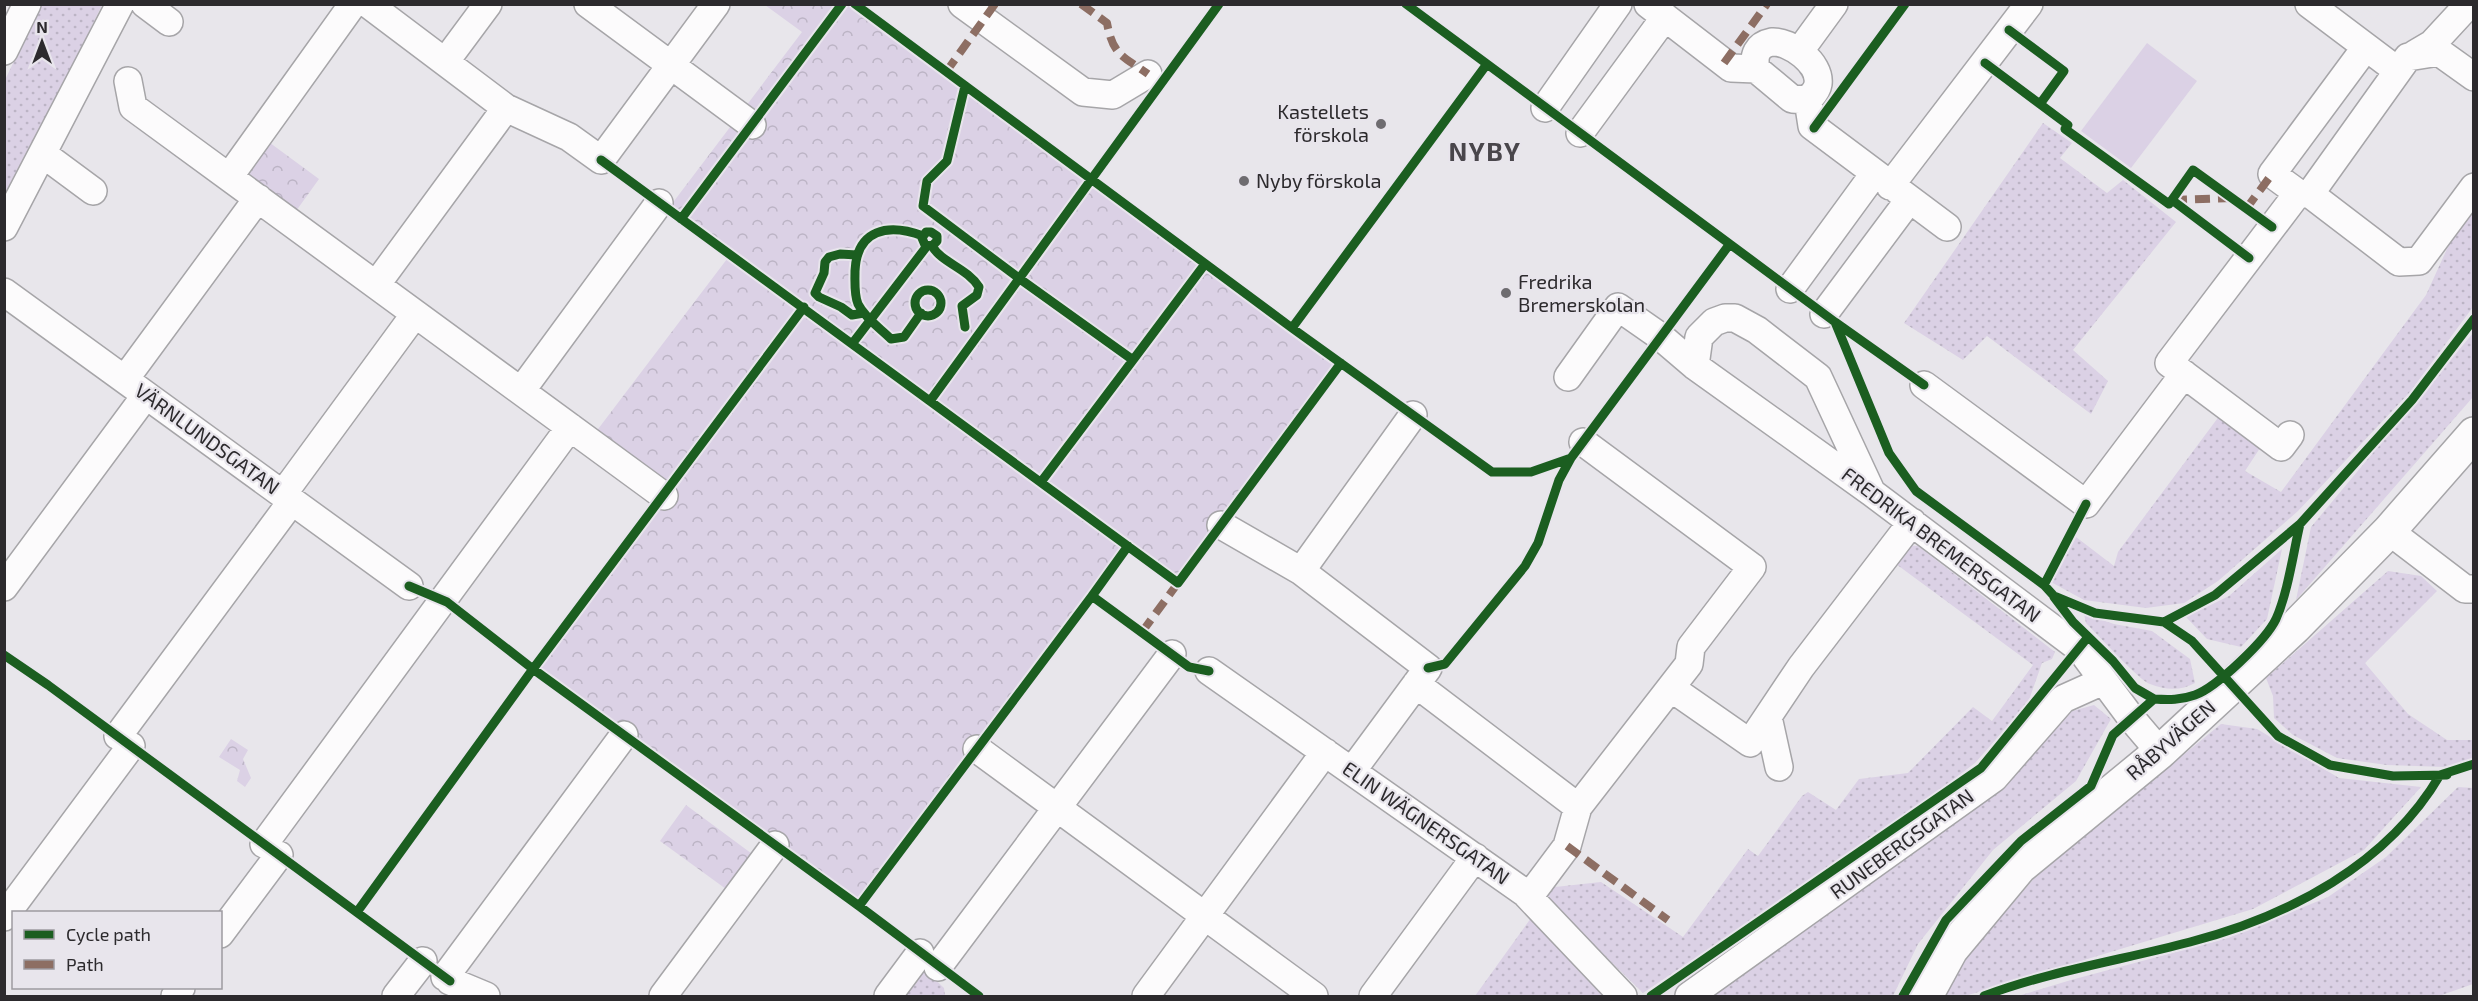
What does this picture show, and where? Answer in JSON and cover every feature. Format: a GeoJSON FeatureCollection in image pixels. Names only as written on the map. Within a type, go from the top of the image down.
{"type":"FeatureCollection","features":[{"type":"Feature","properties":{"kind":"main road","name":"RÅBYVÄGEN"},"geometry":{"type":"LineString","coordinates":[[1926,996],[1951,950],[2020,867],[2160,752],[2295,627],[2390,531],[2474,434]]}},
{"type":"Feature","properties":{"kind":"street"},"geometry":{"type":"LineString","coordinates":[[4,51],[27,4]]}},
{"type":"Feature","properties":{"kind":"street"},"geometry":{"type":"LineString","coordinates":[[4,227],[120,4]]}},
{"type":"Feature","properties":{"kind":"street"},"geometry":{"type":"LineString","coordinates":[[145,4],[170,22]]}},
{"type":"Feature","properties":{"kind":"street"},"geometry":{"type":"LineString","coordinates":[[229,177],[353,4]]}},
{"type":"Feature","properties":{"kind":"street"},"geometry":{"type":"LineString","coordinates":[[368,4],[506,108],[569,137],[601,160],[716,4]]}},
{"type":"Feature","properties":{"kind":"street"},"geometry":{"type":"LineString","coordinates":[[445,62],[488,4]]}},
{"type":"Feature","properties":{"kind":"street"},"geometry":{"type":"LineString","coordinates":[[588,4],[752,125]]}},
{"type":"Feature","properties":{"kind":"street"},"geometry":{"type":"LineString","coordinates":[[962,4],[1083,92],[1113,95],[1148,74]]}},
{"type":"Feature","properties":{"kind":"street"},"geometry":{"type":"LineString","coordinates":[[1545,108],[1618,4]]}},
{"type":"Feature","properties":{"kind":"street"},"geometry":{"type":"LineString","coordinates":[[1799,52],[1834,4]]}},
{"type":"Feature","properties":{"kind":"street"},"geometry":{"type":"LineString","coordinates":[[2309,4],[2366,47],[2403,64],[2439,52],[2474,77]]}},
{"type":"Feature","properties":{"kind":"street"},"geometry":{"type":"LineString","coordinates":[[2290,435],[2281,447],[2169,363],[2403,64],[2433,44],[2469,4]]}},
{"type":"Feature","properties":{"kind":"street"},"geometry":{"type":"LineString","coordinates":[[1824,314],[1891,187],[2022,7]]}},
{"type":"Feature","properties":{"kind":"street"},"geometry":{"type":"LineString","coordinates":[[1580,133],[1656,11],[1731,68],[1756,69],[1792,99],[1808,100]]}},
{"type":"Feature","properties":{"kind":"street"},"geometry":{"type":"LineString","coordinates":[[1756,69],[1755,56],[1764,44],[1785,42],[1816,69],[1818,76],[1816,91],[1808,100]]}},
{"type":"Feature","properties":{"kind":"street"},"geometry":{"type":"LineString","coordinates":[[2366,47],[2272,174],[2304,193],[2399,262],[2419,261],[2474,187]]}},
{"type":"Feature","properties":{"kind":"street"},"geometry":{"type":"LineString","coordinates":[[128,81],[133,107],[664,496]]}},
{"type":"Feature","properties":{"kind":"street"},"geometry":{"type":"LineString","coordinates":[[1808,100],[1812,126],[1947,227]]}},
{"type":"Feature","properties":{"kind":"street"},"geometry":{"type":"LineString","coordinates":[[376,285],[506,108]]}},
{"type":"Feature","properties":{"kind":"street"},"geometry":{"type":"LineString","coordinates":[[43,154],[93,192]]}},
{"type":"Feature","properties":{"kind":"street"},"geometry":{"type":"LineString","coordinates":[[1790,289],[1891,187]]}},
{"type":"Feature","properties":{"kind":"street"},"geometry":{"type":"LineString","coordinates":[[125,379],[258,198]]}},
{"type":"Feature","properties":{"kind":"street"},"geometry":{"type":"LineString","coordinates":[[521,391],[659,203]]}},
{"type":"Feature","properties":{"kind":"street","name":"VÄRNLUNDSGATAN"},"geometry":{"type":"LineString","coordinates":[[4,292],[409,586]]}},
{"type":"Feature","properties":{"kind":"street","name":"FREDRIKA BREMERSGATAN"},"geometry":{"type":"LineString","coordinates":[[1568,376],[1618,307],[1661,337],[1695,366],[1871,492],[2080,649],[2160,752]]}},
{"type":"Feature","properties":{"kind":"street"},"geometry":{"type":"LineString","coordinates":[[4,917],[125,741],[287,497],[415,314]]}},
{"type":"Feature","properties":{"kind":"street"},"geometry":{"type":"LineString","coordinates":[[1695,366],[1699,337],[1714,322],[1725,318],[1735,318],[1757,330],[1818,377],[1871,492]]}},
{"type":"Feature","properties":{"kind":"street"},"geometry":{"type":"LineString","coordinates":[[1924,385],[2086,504],[2184,374]]}},
{"type":"Feature","properties":{"kind":"street"},"geometry":{"type":"LineString","coordinates":[[4,587],[146,394]]}},
{"type":"Feature","properties":{"kind":"street"},"geometry":{"type":"LineString","coordinates":[[1301,572],[1413,415]]}},
{"type":"Feature","properties":{"kind":"street"},"geometry":{"type":"LineString","coordinates":[[222,931],[272,849],[570,427]]}},
{"type":"Feature","properties":{"kind":"street"},"geometry":{"type":"LineString","coordinates":[[1529,897],[1567,846],[1578,807],[1689,664],[1691,648],[1752,567],[1582,442]]}},
{"type":"Feature","properties":{"kind":"street"},"geometry":{"type":"LineString","coordinates":[[1671,688],[1750,742],[1801,667],[1911,522]]}},
{"type":"Feature","properties":{"kind":"street"},"geometry":{"type":"LineString","coordinates":[[1221,525],[1301,572],[1428,668],[1352,771]]}},
{"type":"Feature","properties":{"kind":"street"},"geometry":{"type":"LineString","coordinates":[[2390,531],[2465,589],[2474,589]]}},
{"type":"Feature","properties":{"kind":"street"},"geometry":{"type":"LineString","coordinates":[[888,996],[929,960],[1057,808],[1172,654]]}},
{"type":"Feature","properties":{"kind":"street","name":"ELIN WÄGNERSGATAN"},"geometry":{"type":"LineString","coordinates":[[1209,671],[1529,897],[1623,996]]}},
{"type":"Feature","properties":{"kind":"street","name":"RUNEBERGSGATAN"},"geometry":{"type":"LineString","coordinates":[[1689,996],[1994,778],[2063,699],[2103,681]]}},
{"type":"Feature","properties":{"kind":"street"},"geometry":{"type":"LineString","coordinates":[[1416,684],[1578,807]]}},
{"type":"Feature","properties":{"kind":"street"},"geometry":{"type":"LineString","coordinates":[[1768,717],[1779,767]]}},
{"type":"Feature","properties":{"kind":"street"},"geometry":{"type":"LineString","coordinates":[[486,996],[448,979],[624,735]]}},
{"type":"Feature","properties":{"kind":"street"},"geometry":{"type":"LineString","coordinates":[[976,749],[1314,996]]}},
{"type":"Feature","properties":{"kind":"street"},"geometry":{"type":"LineString","coordinates":[[1146,996],[1325,752]]}},
{"type":"Feature","properties":{"kind":"street"},"geometry":{"type":"LineString","coordinates":[[663,996],[775,845]]}},
{"type":"Feature","properties":{"kind":"street"},"geometry":{"type":"LineString","coordinates":[[1373,996],[1475,857]]}},
{"type":"Feature","properties":{"kind":"street"},"geometry":{"type":"LineString","coordinates":[[396,996],[423,961]]}},
{"type":"Feature","properties":{"kind":"green space"},"geometry":{"type":"Polygon","coordinates":[[[41,5],[102,5],[5,207],[5,80],[41,5]]]}},
{"type":"Feature","properties":{"kind":"green space"},"geometry":{"type":"Polygon","coordinates":[[[765,5],[855,5],[1341,363],[1178,583],[1128,547],[859,906],[533,669],[664,496],[589,441],[730,255],[668,209],[802,32],[765,5]]]}},
{"type":"Feature","properties":{"kind":"green space"},"geometry":{"type":"Polygon","coordinates":[[[2147,43],[2197,81],[2131,168],[2081,131],[2147,43]]]}},
{"type":"Feature","properties":{"kind":"green space"},"geometry":{"type":"Polygon","coordinates":[[[2043,123],[2072,143],[2060,158],[2107,193],[2123,180],[2176,222],[2073,350],[2108,381],[2091,414],[1987,336],[1963,360],[1904,323],[2043,123]]]}},
{"type":"Feature","properties":{"kind":"green space"},"geometry":{"type":"Polygon","coordinates":[[[262,137],[319,179],[291,218],[234,176],[262,137]]]}},
{"type":"Feature","properties":{"kind":"green space"},"geometry":{"type":"Polygon","coordinates":[[[2473,207],[2473,307],[2410,392],[2298,511],[2218,581],[2184,603],[2146,608],[2084,600],[2051,582],[2076,537],[2114,566],[2118,552],[2220,415],[2262,445],[2245,471],[2281,492],[2426,295],[2452,238],[2473,207]]]}},
{"type":"Feature","properties":{"kind":"green space"},"geometry":{"type":"Polygon","coordinates":[[[2473,333],[2473,397],[2296,600],[2311,527],[2473,333]]]}},
{"type":"Feature","properties":{"kind":"green space"},"geometry":{"type":"Polygon","coordinates":[[[1905,545],[1918,546],[2055,652],[2052,659],[2042,663],[2028,703],[1975,763],[1892,826],[1643,993],[1549,901],[1546,888],[1601,882],[1683,937],[1748,849],[1758,856],[1802,796],[1808,792],[1836,810],[1859,779],[1908,773],[1973,707],[1992,721],[2033,665],[1896,564],[1905,545]]]}},
{"type":"Feature","properties":{"kind":"green space"},"geometry":{"type":"Polygon","coordinates":[[[2282,549],[2267,619],[2241,647],[2207,639],[2186,617],[2229,596],[2282,549]]]}},
{"type":"Feature","properties":{"kind":"green space"},"geometry":{"type":"Polygon","coordinates":[[[2388,571],[2421,576],[2437,591],[2365,663],[2408,714],[2447,740],[2473,740],[2473,768],[2387,765],[2337,758],[2293,735],[2274,718],[2273,696],[2266,678],[2388,571]]]}},
{"type":"Feature","properties":{"kind":"green space"},"geometry":{"type":"Polygon","coordinates":[[[2084,614],[2114,624],[2152,631],[2190,659],[2195,683],[2173,689],[2145,681],[2086,623],[2084,614]]]}},
{"type":"Feature","properties":{"kind":"green space"},"geometry":{"type":"Polygon","coordinates":[[[2094,705],[2111,719],[2076,781],[1993,850],[1918,944],[1893,996],[1713,996],[1852,897],[2024,764],[2069,712],[2094,705]]]}},
{"type":"Feature","properties":{"kind":"green space"},"geometry":{"type":"Polygon","coordinates":[[[2221,724],[2257,729],[2339,778],[2421,787],[2364,850],[2253,909],[1965,996],[1944,996],[1949,978],[2037,875],[2221,724]]]}},
{"type":"Feature","properties":{"kind":"green space"},"geometry":{"type":"Polygon","coordinates":[[[231,739],[248,750],[243,759],[251,778],[245,787],[237,781],[240,770],[219,757],[231,739]]]}},
{"type":"Feature","properties":{"kind":"green space"},"geometry":{"type":"Polygon","coordinates":[[[2458,787],[2473,788],[2473,984],[2439,996],[2018,996],[2228,938],[2328,897],[2386,857],[2458,787]]]}},
{"type":"Feature","properties":{"kind":"green space"},"geometry":{"type":"Polygon","coordinates":[[[686,805],[763,862],[737,897],[660,841],[686,805]]]}},
{"type":"Feature","properties":{"kind":"green space"},"geometry":{"type":"Polygon","coordinates":[[[1531,918],[1609,996],[1475,996],[1531,918]]]}},
{"type":"Feature","properties":{"kind":"green space"},"geometry":{"type":"Polygon","coordinates":[[[922,967],[944,988],[945,996],[899,996],[922,967]]]}},
{"type":"Feature","properties":{"kind":"marked path"},"geometry":{"type":"LineString","coordinates":[[946,72],[995,4]]}},
{"type":"Feature","properties":{"kind":"marked path"},"geometry":{"type":"LineString","coordinates":[[1081,4],[1107,23],[1112,42],[1120,54],[1148,74]]}},
{"type":"Feature","properties":{"kind":"marked path"},"geometry":{"type":"LineString","coordinates":[[1724,63],[1767,4]]}},
{"type":"Feature","properties":{"kind":"marked path"},"geometry":{"type":"LineString","coordinates":[[2246,209],[2272,174]]}},
{"type":"Feature","properties":{"kind":"marked path"},"geometry":{"type":"LineString","coordinates":[[2172,200],[2232,198]]}},
{"type":"Feature","properties":{"kind":"marked path"},"geometry":{"type":"LineString","coordinates":[[1142,632],[1178,583]]}},
{"type":"Feature","properties":{"kind":"marked path"},"geometry":{"type":"LineString","coordinates":[[1567,846],[1668,920]]}},
{"type":"Feature","properties":{"kind":"cycle path"},"geometry":{"type":"LineString","coordinates":[[681,219],[842,4]]}},
{"type":"Feature","properties":{"kind":"cycle path"},"geometry":{"type":"LineString","coordinates":[[855,4],[1292,328],[1492,472],[1531,472],[1571,458],[1729,245]]}},
{"type":"Feature","properties":{"kind":"cycle path"},"geometry":{"type":"LineString","coordinates":[[930,401],[1219,4]]}},
{"type":"Feature","properties":{"kind":"cycle path"},"geometry":{"type":"LineString","coordinates":[[1406,4],[1835,322],[1889,453],[1916,491],[2044,585],[2054,596],[2095,613],[2164,622],[2215,595],[2300,524],[2412,400],[2474,319]]}},
{"type":"Feature","properties":{"kind":"cycle path"},"geometry":{"type":"LineString","coordinates":[[1814,128],[1905,4]]}},
{"type":"Feature","properties":{"kind":"cycle path"},"geometry":{"type":"LineString","coordinates":[[2009,30],[2064,71],[2040,104]]}},
{"type":"Feature","properties":{"kind":"cycle path"},"geometry":{"type":"LineString","coordinates":[[1985,63],[2068,125],[2065,129],[2169,204],[2193,170],[2272,227]]}},
{"type":"Feature","properties":{"kind":"cycle path"},"geometry":{"type":"LineString","coordinates":[[1292,328],[1487,64]]}},
{"type":"Feature","properties":{"kind":"cycle path"},"geometry":{"type":"LineString","coordinates":[[965,86],[947,161],[927,181],[923,206],[1020,279],[1133,360],[1205,264]]}},
{"type":"Feature","properties":{"kind":"cycle path"},"geometry":{"type":"LineString","coordinates":[[601,160],[1178,583],[1341,363]]}},
{"type":"Feature","properties":{"kind":"cycle path"},"geometry":{"type":"LineString","coordinates":[[2172,200],[2249,258]]}},
{"type":"Feature","properties":{"kind":"cycle path"},"geometry":{"type":"LineString","coordinates":[[921,313],[904,337],[891,339],[858,304],[855,292],[855,271],[857,257],[862,246],[868,238],[877,233],[898,230],[923,236]]}},
{"type":"Feature","properties":{"kind":"cycle path"},"geometry":{"type":"LineString","coordinates":[[932,246],[937,241],[937,236],[926,232],[922,238],[925,245],[932,246],[942,257],[974,280],[979,287],[977,295],[962,306],[965,327]]}},
{"type":"Feature","properties":{"kind":"cycle path"},"geometry":{"type":"LineString","coordinates":[[852,344],[927,246]]}},
{"type":"Feature","properties":{"kind":"cycle path"},"geometry":{"type":"LineString","coordinates":[[857,255],[840,254],[829,257],[825,262],[824,273],[815,293],[852,315],[864,313]]}},
{"type":"Feature","properties":{"kind":"cycle path"},"geometry":{"type":"LineString","coordinates":[[928,290],[937,294],[941,303],[937,312],[928,316],[919,312],[915,303],[919,294],[928,290]]}},
{"type":"Feature","properties":{"kind":"cycle path"},"geometry":{"type":"LineString","coordinates":[[357,912],[533,669],[804,307]]}},
{"type":"Feature","properties":{"kind":"cycle path"},"geometry":{"type":"LineString","coordinates":[[1835,322],[1924,385]]}},
{"type":"Feature","properties":{"kind":"cycle path"},"geometry":{"type":"LineString","coordinates":[[1041,482],[1133,360]]}},
{"type":"Feature","properties":{"kind":"cycle path"},"geometry":{"type":"LineString","coordinates":[[1428,668],[1445,664],[1525,566],[1538,543],[1559,480],[1571,458]]}},
{"type":"Feature","properties":{"kind":"cycle path"},"geometry":{"type":"LineString","coordinates":[[2044,585],[2086,504]]}},
{"type":"Feature","properties":{"kind":"cycle path"},"geometry":{"type":"LineString","coordinates":[[2154,699],[2185,698],[2195,695],[2228,673],[2262,639],[2271,628],[2280,608],[2300,524]]}},
{"type":"Feature","properties":{"kind":"cycle path"},"geometry":{"type":"LineString","coordinates":[[1128,546],[1092,596],[1189,667],[1209,671]]}},
{"type":"Feature","properties":{"kind":"cycle path"},"geometry":{"type":"LineString","coordinates":[[409,586],[447,602],[533,669],[979,996]]}},
{"type":"Feature","properties":{"kind":"cycle path"},"geometry":{"type":"LineString","coordinates":[[859,906],[1092,596]]}},
{"type":"Feature","properties":{"kind":"cycle path"},"geometry":{"type":"LineString","coordinates":[[1903,996],[1946,920],[2021,841],[2091,786],[2113,735],[2154,699],[2135,688],[2113,661],[2073,622],[2054,597]]}},
{"type":"Feature","properties":{"kind":"cycle path"},"geometry":{"type":"LineString","coordinates":[[2164,622],[2192,641],[2278,736],[2330,765],[2393,776],[2447,775]]}},
{"type":"Feature","properties":{"kind":"cycle path"},"geometry":{"type":"LineString","coordinates":[[1651,996],[1981,768],[2088,637]]}},
{"type":"Feature","properties":{"kind":"cycle path"},"geometry":{"type":"LineString","coordinates":[[4,655],[450,981]]}},
{"type":"Feature","properties":{"kind":"cycle path"},"geometry":{"type":"LineString","coordinates":[[1984,996],[2060,973],[2227,931],[2298,902],[2364,860],[2393,835],[2418,807],[2440,775],[2474,764]]}},
{"type":"Feature","properties":{"kind":"place","name":"Kastellets förskola"},"geometry":{"type":"Point","coordinates":[1381,124]}},
{"type":"Feature","properties":{"kind":"place","name":"Nyby förskola"},"geometry":{"type":"Point","coordinates":[1244,181]}},
{"type":"Feature","properties":{"kind":"place","name":"Fredrika Bremerskolan"},"geometry":{"type":"Point","coordinates":[1506,293]}},
{"type":"Feature","properties":{"kind":"district","name":"NYBY"},"geometry":{"type":"Point","coordinates":[1485,152]}}]}
